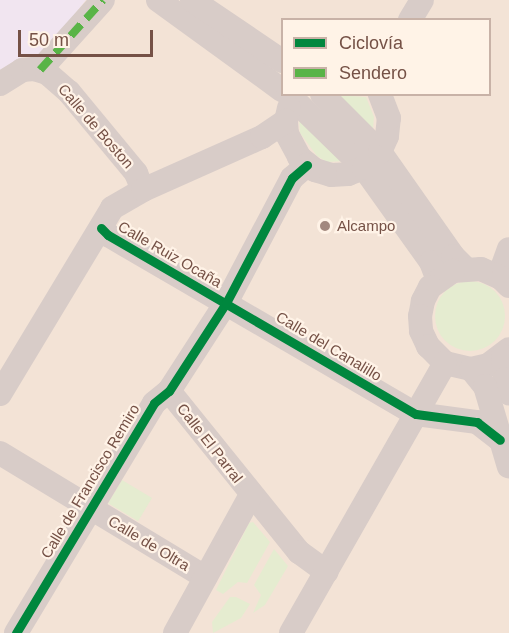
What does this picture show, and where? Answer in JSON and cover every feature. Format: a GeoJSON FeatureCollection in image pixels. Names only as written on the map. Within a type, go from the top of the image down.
{"type":"FeatureCollection","features":[{"type":"Feature","properties":{"kind":"street"},"geometry":{"type":"LineString","coordinates":[[0,84],[22,70],[40,70],[103,0]]}},
{"type":"Feature","properties":{"kind":"street"},"geometry":{"type":"LineString","coordinates":[[158,0],[281,94]]}},
{"type":"Feature","properties":{"kind":"street"},"geometry":{"type":"LineString","coordinates":[[192,0],[281,60]]}},
{"type":"Feature","properties":{"kind":"street"},"geometry":{"type":"LineString","coordinates":[[411,18],[422,0]]}},
{"type":"Feature","properties":{"kind":"street","name":"Calle de Boston"},"geometry":{"type":"LineString","coordinates":[[40,70],[69,92],[136,173],[143,190]]}},
{"type":"Feature","properties":{"kind":"street"},"geometry":{"type":"LineString","coordinates":[[324,96],[372,160],[465,268]]}},
{"type":"Feature","properties":{"kind":"street"},"geometry":{"type":"LineString","coordinates":[[289,100],[291,146],[307,165],[331,175],[348,174],[372,160],[387,136],[389,118],[381,96]]}},
{"type":"Feature","properties":{"kind":"street"},"geometry":{"type":"LineString","coordinates":[[289,100],[372,160],[431,262],[438,280]]}},
{"type":"Feature","properties":{"kind":"street"},"geometry":{"type":"LineString","coordinates":[[0,394],[112,208],[143,190],[262,137],[289,100]]}},
{"type":"Feature","properties":{"kind":"street","name":"Calle de Francisco Remiro"},"geometry":{"type":"LineString","coordinates":[[16,633],[154,403],[169,391],[226,303],[292,178],[307,165]]}},
{"type":"Feature","properties":{"kind":"street","name":"Calle Ruiz Ocaña"},"geometry":{"type":"LineString","coordinates":[[101,228],[108,235],[226,303]]}},
{"type":"Feature","properties":{"kind":"street"},"geometry":{"type":"LineString","coordinates":[[505,282],[502,268],[509,249]]}},
{"type":"Feature","properties":{"kind":"street"},"geometry":{"type":"LineString","coordinates":[[505,282],[481,269],[465,268],[453,271],[438,280],[423,301],[420,316],[421,331],[428,346],[445,363],[471,369],[488,365],[506,352]]}},
{"type":"Feature","properties":{"kind":"street","name":"Calle del Canalillo"},"geometry":{"type":"LineString","coordinates":[[226,303],[416,414]]}},
{"type":"Feature","properties":{"kind":"street"},"geometry":{"type":"LineString","coordinates":[[506,352],[504,379],[509,393]]}},
{"type":"Feature","properties":{"kind":"street"},"geometry":{"type":"LineString","coordinates":[[291,633],[445,363]]}},
{"type":"Feature","properties":{"kind":"street"},"geometry":{"type":"LineString","coordinates":[[471,369],[485,386],[509,466]]}},
{"type":"Feature","properties":{"kind":"street","name":"Calle El Parral"},"geometry":{"type":"LineString","coordinates":[[169,391],[299,552],[327,572]]}},
{"type":"Feature","properties":{"kind":"street"},"geometry":{"type":"LineString","coordinates":[[416,414],[477,422],[500,440]]}},
{"type":"Feature","properties":{"kind":"street","name":"Calle de Oltra"},"geometry":{"type":"LineString","coordinates":[[0,453],[205,577]]}},
{"type":"Feature","properties":{"kind":"street"},"geometry":{"type":"LineString","coordinates":[[176,633],[251,495]]}},
{"type":"Feature","properties":{"kind":"shaded area"},"geometry":{"type":"Polygon","coordinates":[[[0,0],[509,0],[509,633],[0,633],[0,0]]]}},
{"type":"Feature","properties":{"kind":"shaded area"},"geometry":{"type":"Polygon","coordinates":[[[0,0],[86,0],[41,56],[25,55],[0,70],[0,0]]]}},
{"type":"Feature","properties":{"kind":"green space"},"geometry":{"type":"Polygon","coordinates":[[[338,96],[366,97],[374,117],[373,129],[338,96]]]}},
{"type":"Feature","properties":{"kind":"green space"},"geometry":{"type":"Polygon","coordinates":[[[299,117],[344,161],[327,162],[317,156],[300,133],[299,117]]]}},
{"type":"Feature","properties":{"kind":"green space"},"geometry":{"type":"Polygon","coordinates":[[[470,281],[483,284],[495,291],[502,303],[505,316],[502,329],[495,341],[483,348],[470,351],[457,348],[445,341],[438,329],[435,316],[438,303],[445,291],[457,284],[470,281]]]}},
{"type":"Feature","properties":{"kind":"green space"},"geometry":{"type":"Polygon","coordinates":[[[122,480],[152,498],[138,521],[108,503],[122,480]]]}},
{"type":"Feature","properties":{"kind":"green space"},"geometry":{"type":"Polygon","coordinates":[[[253,522],[270,542],[247,583],[238,582],[223,594],[216,590],[249,523],[253,522]]]}},
{"type":"Feature","properties":{"kind":"green space"},"geometry":{"type":"Polygon","coordinates":[[[274,549],[288,566],[265,605],[253,613],[261,595],[254,585],[274,549]]]}},
{"type":"Feature","properties":{"kind":"green space"},"geometry":{"type":"Polygon","coordinates":[[[230,597],[236,597],[250,604],[241,618],[213,633],[212,622],[230,597]]]}},
{"type":"Feature","properties":{"kind":"marked path"},"geometry":{"type":"LineString","coordinates":[[40,70],[103,0]]}},
{"type":"Feature","properties":{"kind":"cycle path"},"geometry":{"type":"LineString","coordinates":[[16,633],[154,403],[169,391],[226,303],[292,178],[307,165]]}},
{"type":"Feature","properties":{"kind":"cycle path"},"geometry":{"type":"LineString","coordinates":[[101,228],[108,235],[416,414],[477,422],[500,440]]}},
{"type":"Feature","properties":{"kind":"place","name":"Alcampo"},"geometry":{"type":"Point","coordinates":[325,226]}}]}
